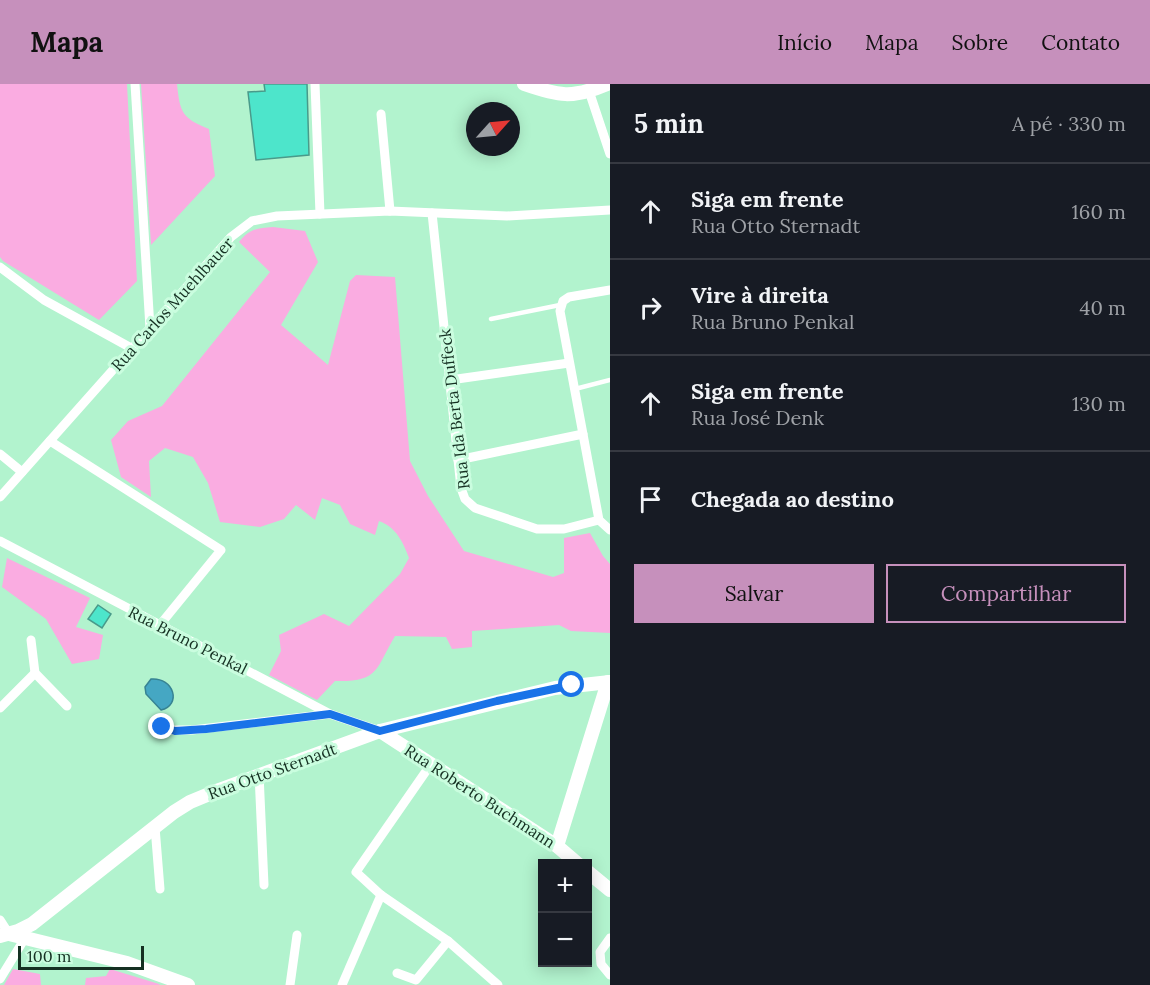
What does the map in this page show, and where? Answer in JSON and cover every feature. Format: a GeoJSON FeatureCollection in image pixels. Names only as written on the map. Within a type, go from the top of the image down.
{"type":"FeatureCollection","features":[{"type":"Feature","properties":{"kind":"main road"},"geometry":{"type":"LineString","coordinates":[[524,84],[565,94],[582,94],[607,84]]}},
{"type":"Feature","properties":{"kind":"main road"},"geometry":{"type":"LineString","coordinates":[[557,846],[609,682]]}},
{"type":"Feature","properties":{"kind":"main road","name":"Rua Otto Sternadt"},"geometry":{"type":"LineString","coordinates":[[5,935],[25,928],[41,918],[190,802],[259,774],[380,731],[555,688],[609,682]]}},
{"type":"Feature","properties":{"kind":"main road","name":"Rua Roberto Buchmann"},"geometry":{"type":"LineString","coordinates":[[380,731],[557,846],[572,859]]}},
{"type":"Feature","properties":{"kind":"main road"},"geometry":{"type":"LineString","coordinates":[[592,875],[610,890]]}},
{"type":"Feature","properties":{"kind":"main road"},"geometry":{"type":"LineString","coordinates":[[5,935],[127,963],[188,985]]}},
{"type":"Feature","properties":{"kind":"street"},"geometry":{"type":"LineString","coordinates":[[135,84],[150,328]]}},
{"type":"Feature","properties":{"kind":"street"},"geometry":{"type":"LineString","coordinates":[[315,84],[320,214]]}},
{"type":"Feature","properties":{"kind":"street"},"geometry":{"type":"LineString","coordinates":[[590,91],[610,154]]}},
{"type":"Feature","properties":{"kind":"street"},"geometry":{"type":"LineString","coordinates":[[381,114],[390,211]]}},
{"type":"Feature","properties":{"kind":"street","name":"Rua Carlos Muehlbauer"},"geometry":{"type":"LineString","coordinates":[[0,497],[231,237],[244,226],[261,218],[390,211],[507,216],[610,210]]}},
{"type":"Feature","properties":{"kind":"street","name":"Rua Ida Berta Duffeck"},"geometry":{"type":"LineString","coordinates":[[432,213],[462,493],[469,504],[475,508],[545,530],[564,529],[599,520]]}},
{"type":"Feature","properties":{"kind":"street"},"geometry":{"type":"LineString","coordinates":[[0,267],[44,300],[133,349]]}},
{"type":"Feature","properties":{"kind":"street"},"geometry":{"type":"LineString","coordinates":[[610,290],[569,297],[560,306],[599,520],[610,530]]}},
{"type":"Feature","properties":{"kind":"street"},"geometry":{"type":"LineString","coordinates":[[450,380],[569,363]]}},
{"type":"Feature","properties":{"kind":"street"},"geometry":{"type":"LineString","coordinates":[[458,460],[583,434]]}},
{"type":"Feature","properties":{"kind":"street"},"geometry":{"type":"LineString","coordinates":[[50,441],[221,550],[159,626]]}},
{"type":"Feature","properties":{"kind":"street"},"geometry":{"type":"LineString","coordinates":[[0,454],[22,472]]}},
{"type":"Feature","properties":{"kind":"street","name":"Rua Bruno Penkal"},"geometry":{"type":"LineString","coordinates":[[0,541],[330,714],[380,731]]}},
{"type":"Feature","properties":{"kind":"street"},"geometry":{"type":"LineString","coordinates":[[31,640],[35,673],[67,706]]}},
{"type":"Feature","properties":{"kind":"street"},"geometry":{"type":"LineString","coordinates":[[0,708],[35,673]]}},
{"type":"Feature","properties":{"kind":"street"},"geometry":{"type":"LineString","coordinates":[[154,721],[169,730],[183,730],[330,714]]}},
{"type":"Feature","properties":{"kind":"street"},"geometry":{"type":"LineString","coordinates":[[431,764],[356,872],[381,895],[447,941],[498,985]]}},
{"type":"Feature","properties":{"kind":"street"},"geometry":{"type":"LineString","coordinates":[[259,774],[264,885]]}},
{"type":"Feature","properties":{"kind":"street"},"geometry":{"type":"LineString","coordinates":[[155,827],[160,889]]}},
{"type":"Feature","properties":{"kind":"street"},"geometry":{"type":"LineString","coordinates":[[342,985],[381,895]]}},
{"type":"Feature","properties":{"kind":"street"},"geometry":{"type":"LineString","coordinates":[[0,920],[5,935]]}},
{"type":"Feature","properties":{"kind":"street"},"geometry":{"type":"LineString","coordinates":[[290,985],[297,935]]}},
{"type":"Feature","properties":{"kind":"street"},"geometry":{"type":"LineString","coordinates":[[0,980],[26,938]]}},
{"type":"Feature","properties":{"kind":"street"},"geometry":{"type":"LineString","coordinates":[[610,938],[600,952],[602,964],[610,975]]}},
{"type":"Feature","properties":{"kind":"street"},"geometry":{"type":"LineString","coordinates":[[397,972],[416,980],[447,941]]}},
{"type":"Feature","properties":{"kind":"lane"},"geometry":{"type":"LineString","coordinates":[[491,319],[560,306]]}},
{"type":"Feature","properties":{"kind":"lane"},"geometry":{"type":"LineString","coordinates":[[574,389],[610,380]]}},
{"type":"Feature","properties":{"kind":"shaded area"},"geometry":{"type":"Polygon","coordinates":[[[0,84],[127,84],[137,281],[99,320],[0,257],[0,84]]]}},
{"type":"Feature","properties":{"kind":"shaded area"},"geometry":{"type":"Polygon","coordinates":[[[141,84],[177,84],[179,102],[184,113],[188,118],[209,129],[215,176],[151,245],[141,84]]]}},
{"type":"Feature","properties":{"kind":"shaded area"},"geometry":{"type":"Polygon","coordinates":[[[273,227],[305,231],[318,262],[281,325],[328,365],[350,281],[356,275],[395,277],[410,461],[428,496],[464,551],[553,577],[564,573],[564,538],[590,533],[610,564],[610,633],[571,631],[559,625],[472,631],[472,647],[452,649],[446,637],[395,636],[374,672],[360,679],[335,681],[317,700],[269,675],[281,651],[279,635],[324,614],[349,626],[400,574],[409,558],[398,536],[390,527],[379,521],[375,535],[350,524],[340,505],[322,498],[315,520],[296,505],[284,519],[260,527],[220,522],[208,483],[193,457],[165,448],[149,461],[151,497],[121,477],[111,440],[128,421],[162,406],[270,272],[239,242],[246,234],[254,230],[273,227]]]}},
{"type":"Feature","properties":{"kind":"shaded area"},"geometry":{"type":"Polygon","coordinates":[[[7,558],[90,598],[76,627],[103,635],[99,659],[72,664],[46,619],[2,587],[7,558]]]}},
{"type":"Feature","properties":{"kind":"shaded area"},"geometry":{"type":"Polygon","coordinates":[[[13,969],[40,974],[41,985],[4,985],[13,969]]]}},
{"type":"Feature","properties":{"kind":"shaded area"},"geometry":{"type":"Polygon","coordinates":[[[110,969],[160,985],[85,985],[86,978],[106,976],[110,969]]]}},
{"type":"Feature","properties":{"kind":"water"},"geometry":{"type":"Polygon","coordinates":[[[151,679],[165,682],[170,687],[173,697],[168,707],[161,710],[146,694],[145,687],[151,679]]]}},
{"type":"Feature","properties":{"kind":"building"},"geometry":{"type":"Polygon","coordinates":[[[264,84],[307,84],[309,155],[256,160],[248,92],[265,91],[264,84]]]}},
{"type":"Feature","properties":{"kind":"building"},"geometry":{"type":"Polygon","coordinates":[[[98,605],[111,614],[102,628],[88,619],[98,605]]]}},
{"type":"Feature","properties":{"kind":"route"},"geometry":{"type":"LineString","coordinates":[[162,727],[175,731],[206,729],[330,714],[380,731],[497,701],[572,685]]}}]}
